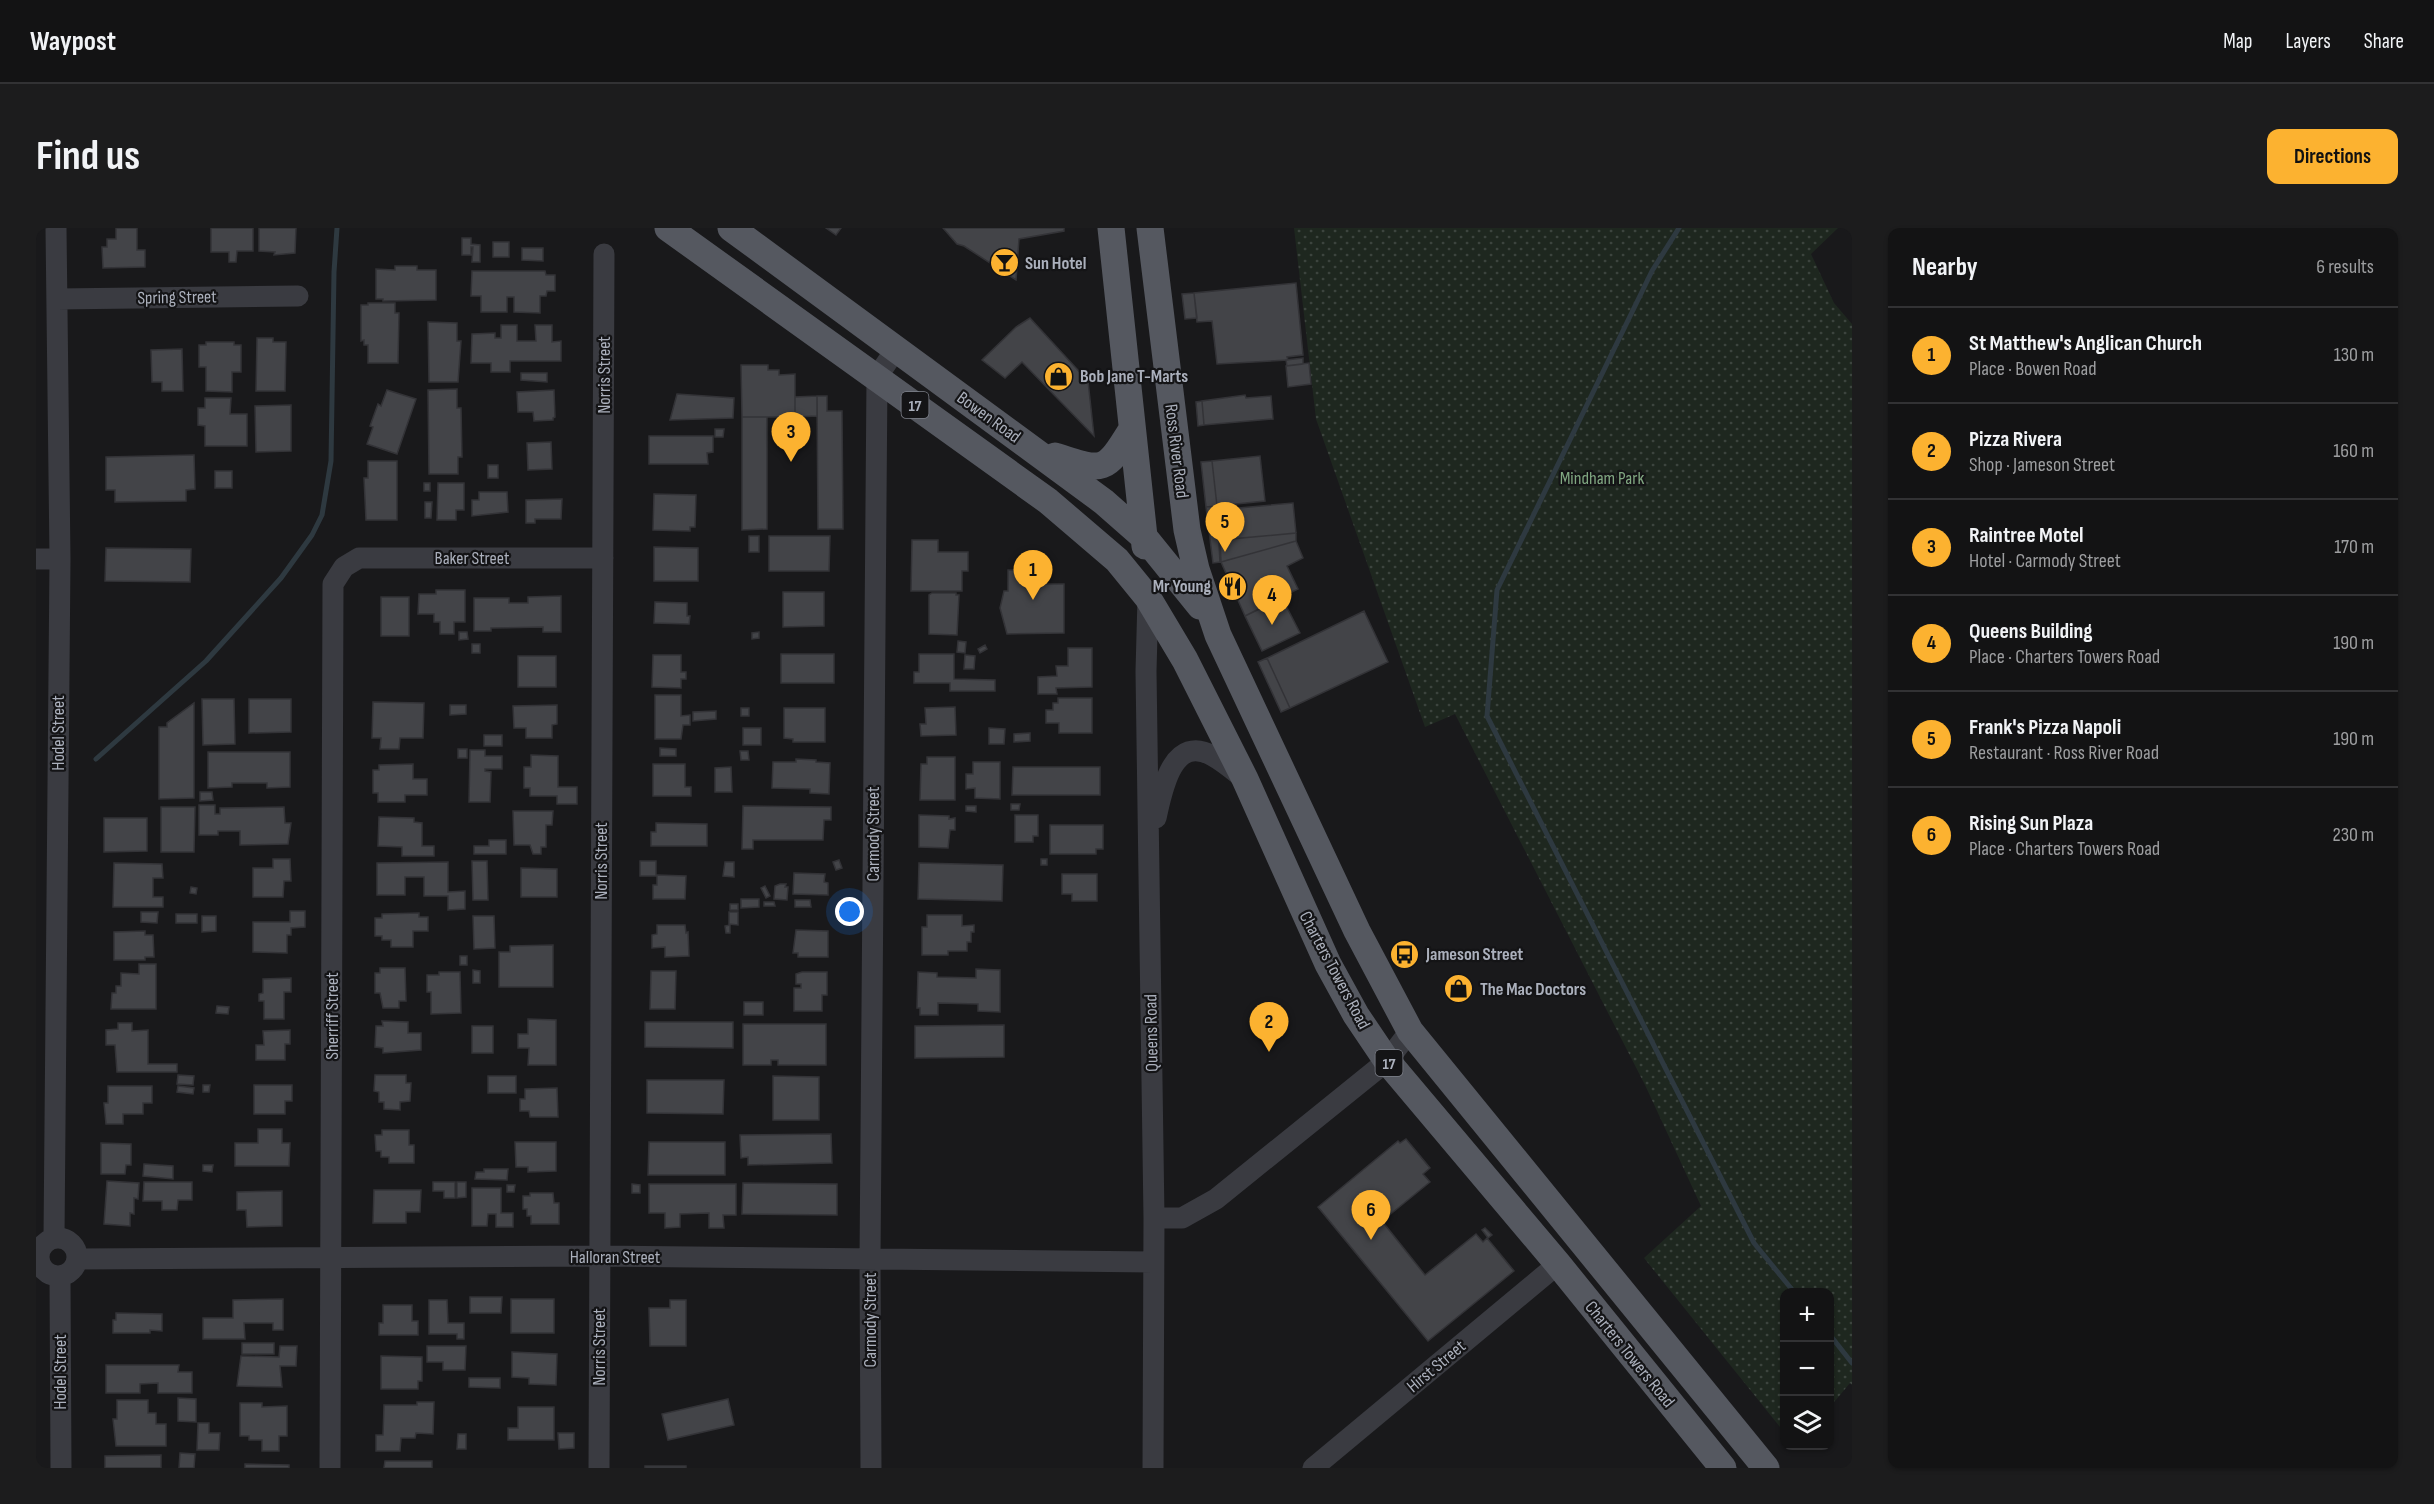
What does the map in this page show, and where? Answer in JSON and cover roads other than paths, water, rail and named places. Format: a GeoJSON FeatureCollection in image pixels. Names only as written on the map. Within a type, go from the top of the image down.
{"type":"FeatureCollection","features":[{"type":"Feature","properties":{"kind":"main road","name":"Bowen Road"},"geometry":{"type":"LineString","coordinates":[[668,228],[1048,501],[1118,560],[1148,598]]}},
{"type":"Feature","properties":{"kind":"main road","name":"Bowen Road"},"geometry":{"type":"LineString","coordinates":[[731,228],[1104,502],[1144,538],[1190,591],[1218,635]]}},
{"type":"Feature","properties":{"kind":"main road"},"geometry":{"type":"LineString","coordinates":[[1111,228],[1144,538],[1148,598]]}},
{"type":"Feature","properties":{"kind":"main road","name":"Ross River Road"},"geometry":{"type":"LineString","coordinates":[[1150,228],[1187,530],[1196,569],[1218,635]]}},
{"type":"Feature","properties":{"kind":"main road"},"geometry":{"type":"LineString","coordinates":[[1034,449],[1087,467],[1096,467],[1112,460],[1132,429]]}},
{"type":"Feature","properties":{"kind":"main road","name":"Charters Towers Road"},"geometry":{"type":"LineString","coordinates":[[1148,598],[1185,660],[1245,779],[1328,964],[1356,1015],[1387,1061],[1558,1264],[1723,1468]]}},
{"type":"Feature","properties":{"kind":"main road","name":"Charters Towers Road"},"geometry":{"type":"LineString","coordinates":[[1218,635],[1357,931],[1410,1031],[1755,1464]]}},
{"type":"Feature","properties":{"kind":"street","name":"Hodel Street"},"geometry":{"type":"LineString","coordinates":[[54,1238],[60,559],[56,228]]}},
{"type":"Feature","properties":{"kind":"street","name":"Norris Street"},"geometry":{"type":"LineString","coordinates":[[599,1468],[598,1256],[604,254]]}},
{"type":"Feature","properties":{"kind":"street","name":"Spring Street"},"geometry":{"type":"LineString","coordinates":[[57,299],[298,296]]}},
{"type":"Feature","properties":{"kind":"street"},"geometry":{"type":"LineString","coordinates":[[877,377],[896,349]]}},
{"type":"Feature","properties":{"kind":"street","name":"Carmody Street"},"geometry":{"type":"LineString","coordinates":[[871,1468],[870,1260],[877,377]]}},
{"type":"Feature","properties":{"kind":"street","name":"Baker Street"},"geometry":{"type":"LineString","coordinates":[[344,567],[359,558],[603,558]]}},
{"type":"Feature","properties":{"kind":"street"},"geometry":{"type":"LineString","coordinates":[[36,559],[60,559]]}},
{"type":"Feature","properties":{"kind":"street","name":"Sherriff Street"},"geometry":{"type":"LineString","coordinates":[[330,1468],[333,584],[344,567]]}},
{"type":"Feature","properties":{"kind":"street","name":"Queens Road"},"geometry":{"type":"LineString","coordinates":[[1148,598],[1146,671],[1154,1218],[1153,1468]]}},
{"type":"Feature","properties":{"kind":"street"},"geometry":{"type":"LineString","coordinates":[[1148,851],[1166,780],[1173,765],[1185,753],[1199,751],[1213,756],[1245,779]]}},
{"type":"Feature","properties":{"kind":"street"},"geometry":{"type":"LineString","coordinates":[[1154,1218],[1182,1218],[1216,1199],[1387,1061],[1410,1031]]}},
{"type":"Feature","properties":{"kind":"street"},"geometry":{"type":"LineString","coordinates":[[54,1238],[61,1238],[73,1244],[77,1259],[72,1271],[60,1276],[43,1269],[38,1257],[44,1245],[54,1238]]}},
{"type":"Feature","properties":{"kind":"street","name":"Halloran Street"},"geometry":{"type":"LineString","coordinates":[[77,1259],[598,1256],[1153,1262]]}},
{"type":"Feature","properties":{"kind":"street","name":"Hirst Street"},"geometry":{"type":"LineString","coordinates":[[1313,1468],[1558,1264]]}},
{"type":"Feature","properties":{"kind":"street","name":"Hodel Street"},"geometry":{"type":"LineString","coordinates":[[60,1276],[61,1468]]}},
{"type":"Feature","properties":{"kind":"waterway"},"geometry":{"type":"LineString","coordinates":[[96,759],[206,661],[281,578],[312,535],[322,515],[331,461],[334,272],[337,228]]}},
{"type":"Feature","properties":{"kind":"waterway"},"geometry":{"type":"LineString","coordinates":[[1679,228],[1652,271],[1497,590],[1487,716],[1754,1243],[1791,1288]]}},
{"type":"Feature","properties":{"kind":"waterway"},"geometry":{"type":"LineString","coordinates":[[1834,1340],[1852,1363]]}},
{"type":"Feature","properties":{"kind":"place","name":"Sun Hotel"},"geometry":{"type":"Point","coordinates":[1004,263]}},
{"type":"Feature","properties":{"kind":"place","name":"Bob Jane T-Marts"},"geometry":{"type":"Point","coordinates":[1059,376]}},
{"type":"Feature","properties":{"kind":"place","name":"Raintree Motel"},"geometry":{"type":"Point","coordinates":[791,462]}},
{"type":"Feature","properties":{"kind":"place","name":"Frank's Pizza Napoli"},"geometry":{"type":"Point","coordinates":[1225,552]}},
{"type":"Feature","properties":{"kind":"place","name":"Mr Young"},"geometry":{"type":"Point","coordinates":[1232,586]}},
{"type":"Feature","properties":{"kind":"place","name":"St Matthew's Anglican Church"},"geometry":{"type":"Point","coordinates":[1033,600]}},
{"type":"Feature","properties":{"kind":"place","name":"Queens Building"},"geometry":{"type":"Point","coordinates":[1272,625]}},
{"type":"Feature","properties":{"kind":"place","name":"Jameson Street"},"geometry":{"type":"Point","coordinates":[1405,954]}},
{"type":"Feature","properties":{"kind":"place","name":"The Mac Doctors"},"geometry":{"type":"Point","coordinates":[1459,989]}},
{"type":"Feature","properties":{"kind":"place","name":"Pizza Rivera"},"geometry":{"type":"Point","coordinates":[1269,1052]}},
{"type":"Feature","properties":{"kind":"place","name":"Rising Sun Plaza"},"geometry":{"type":"Point","coordinates":[1371,1240]}},
{"type":"Feature","properties":{"kind":"park label","name":"Mindham Park"},"geometry":{"type":"Point","coordinates":[1602,478]}}]}
